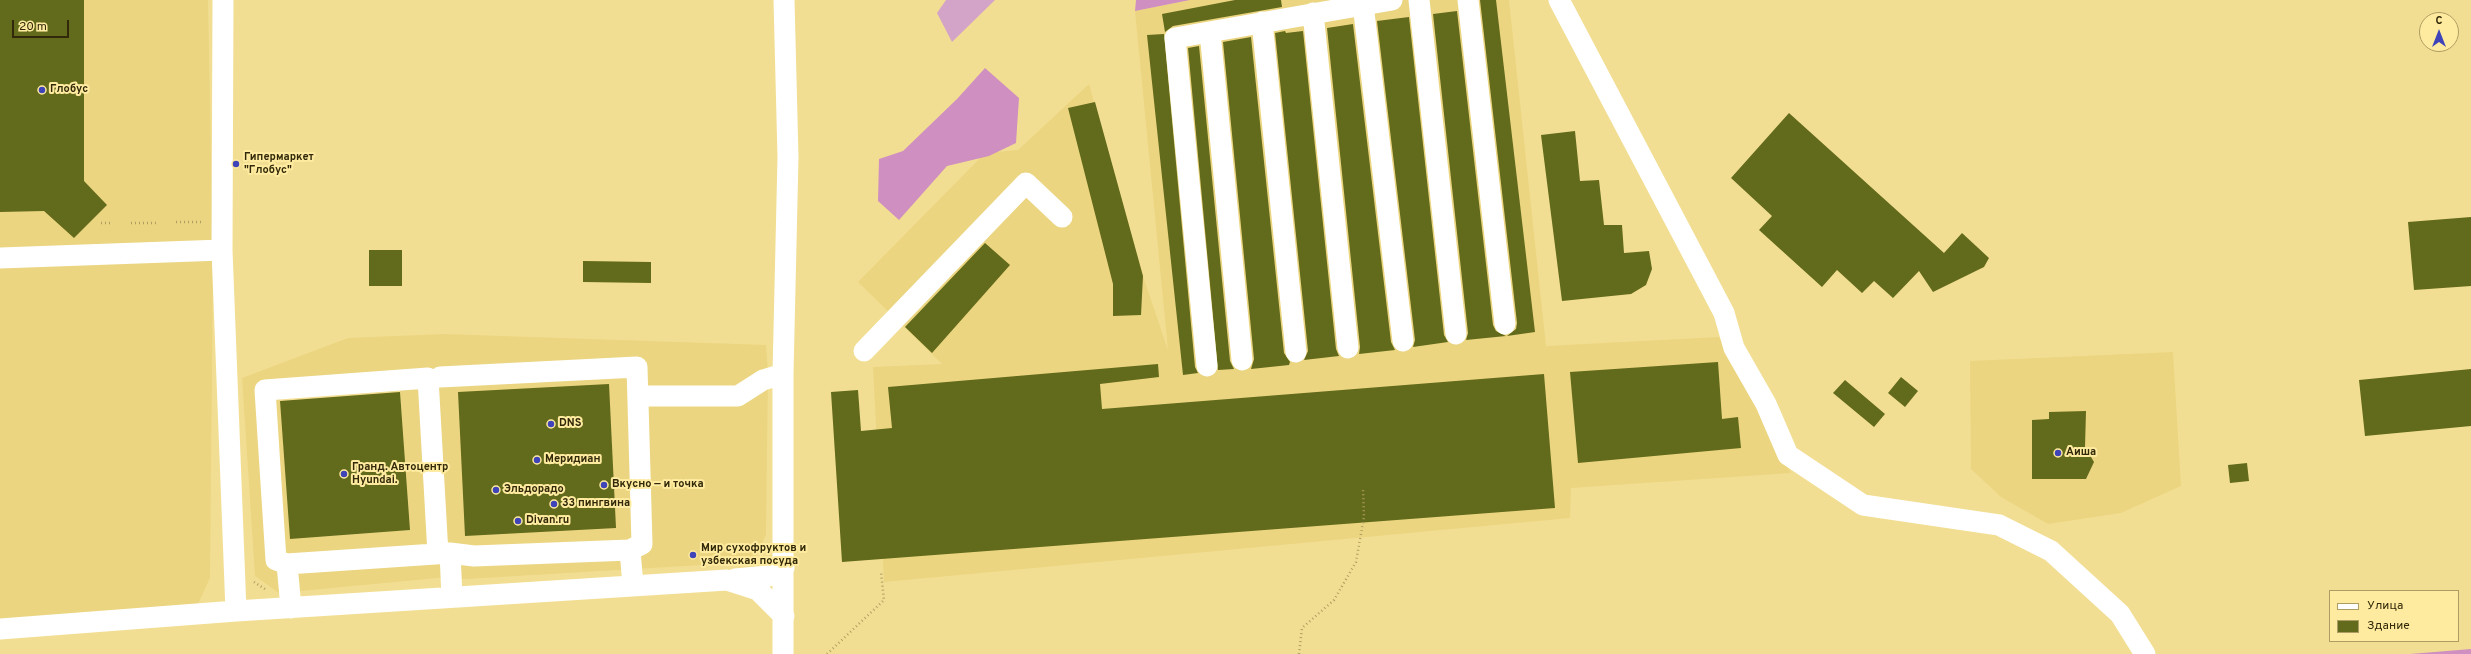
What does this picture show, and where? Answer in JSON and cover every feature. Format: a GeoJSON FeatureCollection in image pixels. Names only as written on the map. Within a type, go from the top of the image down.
{"type":"FeatureCollection","features":[{"type":"Feature","properties":{"kind":"street"},"geometry":{"type":"LineString","coordinates":[[223,0],[222,250],[236,611]]}},
{"type":"Feature","properties":{"kind":"street"},"geometry":{"type":"LineString","coordinates":[[783,654],[783,374],[788,157],[784,0]]}},
{"type":"Feature","properties":{"kind":"street"},"geometry":{"type":"LineString","coordinates":[[1207,366],[1175,38],[1392,0]]}},
{"type":"Feature","properties":{"kind":"street"},"geometry":{"type":"LineString","coordinates":[[1419,0],[1456,334]]}},
{"type":"Feature","properties":{"kind":"street"},"geometry":{"type":"LineString","coordinates":[[1468,0],[1505,324]]}},
{"type":"Feature","properties":{"kind":"street"},"geometry":{"type":"LineString","coordinates":[[1559,0],[1724,313],[1734,348],[1766,404],[1788,455],[1863,505],[1999,525],[2051,551],[2120,614],[2145,654]]}},
{"type":"Feature","properties":{"kind":"street"},"geometry":{"type":"LineString","coordinates":[[1363,4],[1403,341]]}},
{"type":"Feature","properties":{"kind":"street"},"geometry":{"type":"LineString","coordinates":[[1313,13],[1348,348]]}},
{"type":"Feature","properties":{"kind":"street"},"geometry":{"type":"LineString","coordinates":[[1262,22],[1296,352]]}},
{"type":"Feature","properties":{"kind":"street"},"geometry":{"type":"LineString","coordinates":[[1210,32],[1242,360]]}},
{"type":"Feature","properties":{"kind":"street"},"geometry":{"type":"LineString","coordinates":[[864,351],[1026,183],[1062,217]]}},
{"type":"Feature","properties":{"kind":"street"},"geometry":{"type":"LineString","coordinates":[[0,258],[222,250]]}},
{"type":"Feature","properties":{"kind":"street"},"geometry":{"type":"LineString","coordinates":[[440,377],[637,367],[642,544],[630,550],[474,556],[444,553],[287,564],[276,560],[265,390],[428,378],[444,553],[452,597]]}},
{"type":"Feature","properties":{"kind":"street"},"geometry":{"type":"LineString","coordinates":[[638,396],[738,396],[763,380],[783,374]]}},
{"type":"Feature","properties":{"kind":"street"},"geometry":{"type":"LineString","coordinates":[[630,550],[632,586]]}},
{"type":"Feature","properties":{"kind":"street"},"geometry":{"type":"LineString","coordinates":[[287,564],[290,602]]}},
{"type":"Feature","properties":{"kind":"street"},"geometry":{"type":"LineString","coordinates":[[0,629],[236,611],[290,602],[452,597],[727,580],[768,576],[784,568]]}},
{"type":"Feature","properties":{"kind":"street"},"geometry":{"type":"LineString","coordinates":[[727,580],[758,590],[784,616]]}},
{"type":"Feature","properties":{"kind":"path"},"geometry":{"type":"LineString","coordinates":[[176,222],[206,222]]}},
{"type":"Feature","properties":{"kind":"path"},"geometry":{"type":"LineString","coordinates":[[101,223],[111,223]]}},
{"type":"Feature","properties":{"kind":"path"},"geometry":{"type":"LineString","coordinates":[[131,223],[157,223]]}},
{"type":"Feature","properties":{"kind":"path"},"geometry":{"type":"LineString","coordinates":[[1300,654],[1302,628],[1334,600],[1356,562],[1364,517],[1363,488]]}},
{"type":"Feature","properties":{"kind":"path"},"geometry":{"type":"LineString","coordinates":[[827,654],[884,600],[881,572]]}},
{"type":"Feature","properties":{"kind":"path"},"geometry":{"type":"LineString","coordinates":[[252,576],[254,582],[278,597],[290,602]]}},
{"type":"Feature","properties":{"kind":"shaded area"},"geometry":{"type":"Polygon","coordinates":[[[0,0],[208,0],[213,267],[210,578],[197,606],[0,619],[0,0]]]}},
{"type":"Feature","properties":{"kind":"shaded area"},"geometry":{"type":"Polygon","coordinates":[[[946,0],[995,0],[952,42],[937,13],[946,0]]]}},
{"type":"Feature","properties":{"kind":"shaded area"},"geometry":{"type":"Polygon","coordinates":[[[1136,0],[1190,0],[1135,11],[1136,0]]]}},
{"type":"Feature","properties":{"kind":"shaded area"},"geometry":{"type":"Polygon","coordinates":[[[1190,0],[1509,0],[1546,346],[1719,337],[1791,473],[1571,488],[1570,518],[884,582],[873,367],[942,364],[858,282],[985,153],[1018,150],[1089,84],[1143,276],[1168,350],[1135,11],[1190,0]]]}},
{"type":"Feature","properties":{"kind":"shaded area"},"geometry":{"type":"Polygon","coordinates":[[[985,68],[1019,98],[1016,143],[989,156],[947,166],[899,220],[878,201],[879,159],[903,151],[957,99],[985,68]]]}},
{"type":"Feature","properties":{"kind":"shaded area"},"geometry":{"type":"Polygon","coordinates":[[[444,334],[766,345],[768,372],[766,535],[753,562],[466,579],[437,578],[279,593],[255,576],[242,378],[348,338],[444,334]],[[400,391],[280,399],[290,539],[410,530],[400,391]]]}},
{"type":"Feature","properties":{"kind":"shaded area"},"geometry":{"type":"Polygon","coordinates":[[[2173,352],[2181,486],[2121,513],[2048,524],[2001,497],[1971,469],[1970,361],[2173,352]]]}},
{"type":"Feature","properties":{"kind":"shaded area"},"geometry":{"type":"Polygon","coordinates":[[[2471,649],[2471,654],[2410,654],[2471,649]]]}},
{"type":"Feature","properties":{"kind":"building","name":"Глобус"},"geometry":{"type":"Polygon","coordinates":[[[0,0],[84,0],[84,181],[107,205],[74,238],[44,211],[0,212],[0,0]]]}},
{"type":"Feature","properties":{"kind":"building"},"geometry":{"type":"Polygon","coordinates":[[[1235,0],[1281,0],[1282,7],[1173,26],[1165,32],[1162,14],[1235,0]]]}},
{"type":"Feature","properties":{"kind":"building"},"geometry":{"type":"Polygon","coordinates":[[[1480,0],[1496,0],[1535,332],[1507,336],[1516,329],[1517,323],[1480,0]]]}},
{"type":"Feature","properties":{"kind":"building"},"geometry":{"type":"Polygon","coordinates":[[[1457,11],[1493,325],[1496,331],[1506,336],[1466,340],[1468,333],[1433,14],[1457,11]]]}},
{"type":"Feature","properties":{"kind":"building"},"geometry":{"type":"Polygon","coordinates":[[[1409,17],[1444,335],[1448,342],[1413,347],[1415,340],[1377,21],[1409,17]]]}},
{"type":"Feature","properties":{"kind":"building"},"geometry":{"type":"Polygon","coordinates":[[[1353,24],[1391,342],[1395,350],[1359,354],[1360,347],[1327,28],[1353,24]]]}},
{"type":"Feature","properties":{"kind":"building"},"geometry":{"type":"Polygon","coordinates":[[[1285,31],[1286,33],[1303,31],[1336,349],[1339,356],[1304,360],[1308,351],[1275,33],[1285,31]]]}},
{"type":"Feature","properties":{"kind":"building"},"geometry":{"type":"Polygon","coordinates":[[[1164,34],[1195,367],[1198,373],[1183,375],[1147,35],[1164,34]]]}},
{"type":"Feature","properties":{"kind":"building"},"geometry":{"type":"Polygon","coordinates":[[[1251,37],[1284,353],[1290,362],[1289,365],[1251,369],[1254,359],[1223,42],[1251,37]]]}},
{"type":"Feature","properties":{"kind":"building"},"geometry":{"type":"Polygon","coordinates":[[[1199,46],[1230,361],[1234,369],[1218,370],[1188,48],[1199,46]]]}},
{"type":"Feature","properties":{"kind":"building"},"geometry":{"type":"Polygon","coordinates":[[[1095,102],[1143,276],[1141,315],[1113,316],[1113,284],[1068,108],[1095,102]]]}},
{"type":"Feature","properties":{"kind":"building"},"geometry":{"type":"Polygon","coordinates":[[[1789,113],[1944,253],[1962,233],[1989,258],[1984,267],[1933,292],[1919,271],[1893,298],[1874,281],[1862,293],[1837,270],[1822,287],[1759,230],[1772,216],[1731,178],[1789,113]]]}},
{"type":"Feature","properties":{"kind":"building"},"geometry":{"type":"Polygon","coordinates":[[[1575,131],[1580,181],[1599,180],[1604,225],[1622,225],[1624,253],[1649,251],[1652,269],[1646,285],[1631,294],[1562,301],[1541,135],[1575,131]]]}},
{"type":"Feature","properties":{"kind":"building"},"geometry":{"type":"Polygon","coordinates":[[[2471,217],[2471,286],[2414,290],[2408,222],[2471,217]]]}},
{"type":"Feature","properties":{"kind":"building"},"geometry":{"type":"Polygon","coordinates":[[[985,243],[1010,265],[932,353],[905,327],[985,243]]]}},
{"type":"Feature","properties":{"kind":"building"},"geometry":{"type":"Polygon","coordinates":[[[369,250],[402,250],[402,286],[369,286],[369,250]]]}},
{"type":"Feature","properties":{"kind":"building"},"geometry":{"type":"Polygon","coordinates":[[[583,261],[651,262],[651,283],[583,282],[583,261]]]}},
{"type":"Feature","properties":{"kind":"building"},"geometry":{"type":"Polygon","coordinates":[[[1718,362],[1722,419],[1738,417],[1741,448],[1578,463],[1570,372],[1718,362]]]}},
{"type":"Feature","properties":{"kind":"building"},"geometry":{"type":"Polygon","coordinates":[[[1158,364],[1159,377],[1100,384],[1102,409],[1544,374],[1555,508],[842,562],[831,392],[858,390],[861,431],[892,428],[888,387],[1158,364]]]}},
{"type":"Feature","properties":{"kind":"building"},"geometry":{"type":"Polygon","coordinates":[[[2471,369],[2471,426],[2365,436],[2359,380],[2471,369]]]}},
{"type":"Feature","properties":{"kind":"building"},"geometry":{"type":"Polygon","coordinates":[[[1901,377],[1918,391],[1905,407],[1888,393],[1901,377]]]}},
{"type":"Feature","properties":{"kind":"building"},"geometry":{"type":"Polygon","coordinates":[[[1845,380],[1885,414],[1874,427],[1833,393],[1845,380]]]}},
{"type":"Feature","properties":{"kind":"building","name":"Меридиан"},"geometry":{"type":"Polygon","coordinates":[[[609,384],[616,528],[465,536],[458,392],[609,384]]]}},
{"type":"Feature","properties":{"kind":"building"},"geometry":{"type":"Polygon","coordinates":[[[400,392],[410,530],[290,539],[280,401],[400,392]]]}},
{"type":"Feature","properties":{"kind":"building"},"geometry":{"type":"Polygon","coordinates":[[[2086,411],[2085,447],[2094,462],[2086,479],[2032,479],[2032,420],[2049,419],[2049,412],[2086,411]]]}},
{"type":"Feature","properties":{"kind":"building"},"geometry":{"type":"Polygon","coordinates":[[[2247,463],[2249,481],[2230,483],[2228,465],[2247,463]]]}},
{"type":"Feature","properties":{"kind":"place","name":"Глобус"},"geometry":{"type":"Point","coordinates":[42,90]}},
{"type":"Feature","properties":{"kind":"place","name":"Гипермаркет \"Глобус\""},"geometry":{"type":"Point","coordinates":[236,164]}},
{"type":"Feature","properties":{"kind":"place","name":"DNS"},"geometry":{"type":"Point","coordinates":[551,424]}},
{"type":"Feature","properties":{"kind":"place","name":"Аиша"},"geometry":{"type":"Point","coordinates":[2058,453]}},
{"type":"Feature","properties":{"kind":"place","name":"Меридиан"},"geometry":{"type":"Point","coordinates":[537,460]}},
{"type":"Feature","properties":{"kind":"place","name":"Гранд. Автоцентр Hyundai."},"geometry":{"type":"Point","coordinates":[344,474]}},
{"type":"Feature","properties":{"kind":"place","name":"Вкусно — и точка"},"geometry":{"type":"Point","coordinates":[604,485]}},
{"type":"Feature","properties":{"kind":"place","name":"Эльдорадо"},"geometry":{"type":"Point","coordinates":[496,490]}},
{"type":"Feature","properties":{"kind":"place","name":"33 пингвина"},"geometry":{"type":"Point","coordinates":[554,504]}},
{"type":"Feature","properties":{"kind":"place","name":"Divan.ru"},"geometry":{"type":"Point","coordinates":[518,521]}},
{"type":"Feature","properties":{"kind":"place","name":"Мир сухофруктов и узбекская посуда"},"geometry":{"type":"Point","coordinates":[693,555]}}]}
